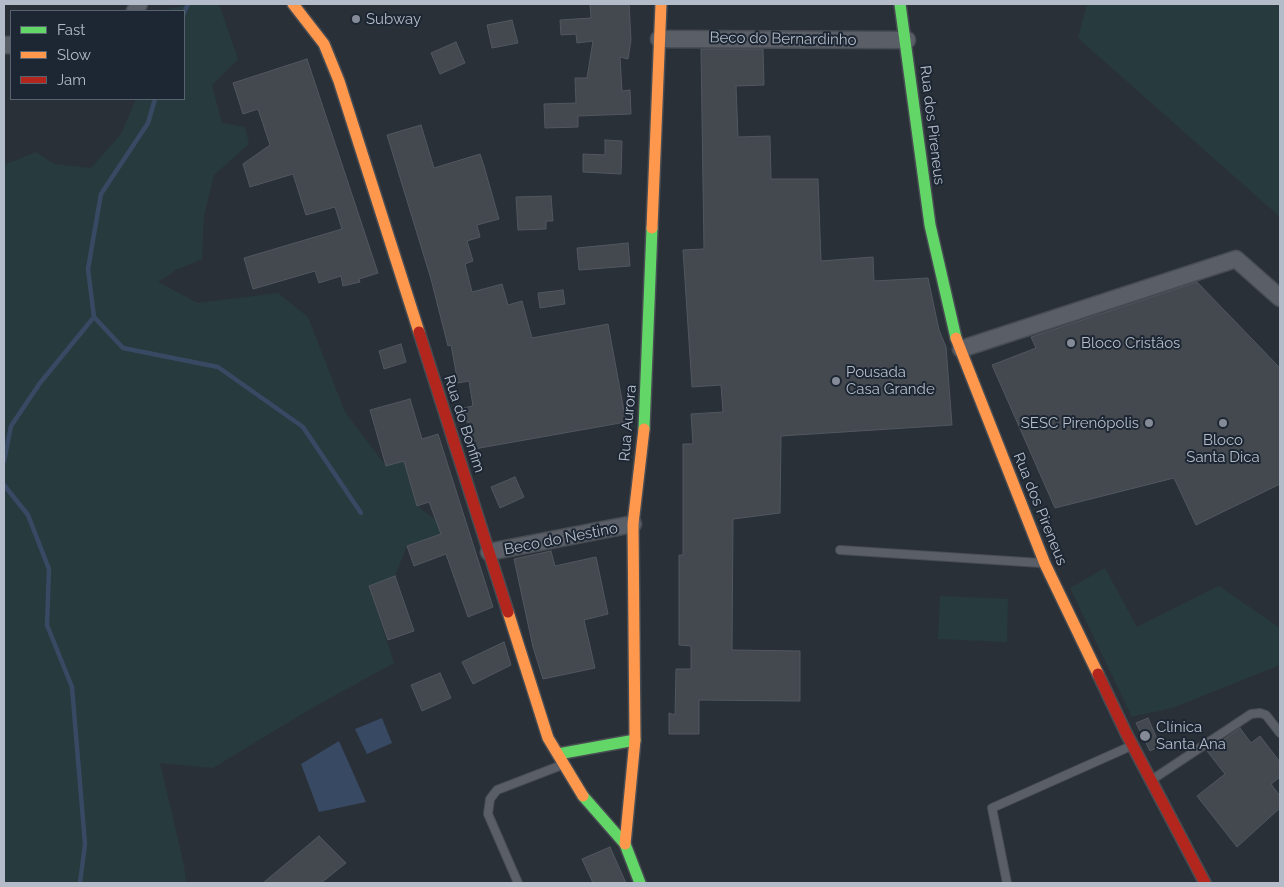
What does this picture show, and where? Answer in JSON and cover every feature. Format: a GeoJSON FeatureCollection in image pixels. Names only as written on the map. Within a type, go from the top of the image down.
{"type":"FeatureCollection","features":[{"type":"Feature","properties":{"kind":"main road","name":"Rua do Bonfim"},"geometry":{"type":"LineString","coordinates":[[293,4],[324,44],[339,81],[548,738],[579,791],[625,844]]}},
{"type":"Feature","properties":{"kind":"main road","name":"Rua Aurora"},"geometry":{"type":"LineString","coordinates":[[625,844],[635,740],[633,524],[645,419],[661,4]]}},
{"type":"Feature","properties":{"kind":"main road","name":"Rua dos Pireneus"},"geometry":{"type":"LineString","coordinates":[[900,4],[907,40],[930,225],[952,327],[1045,564],[1132,745],[1205,883]]}},
{"type":"Feature","properties":{"kind":"main road"},"geometry":{"type":"LineString","coordinates":[[561,759],[635,740]]}},
{"type":"Feature","properties":{"kind":"main road"},"geometry":{"type":"LineString","coordinates":[[625,844],[640,883]]}},
{"type":"Feature","properties":{"kind":"street","name":"Beco do Bernardinho"},"geometry":{"type":"LineString","coordinates":[[659,39],[907,40]]}},
{"type":"Feature","properties":{"kind":"street"},"geometry":{"type":"LineString","coordinates":[[961,349],[1236,259],[1280,298]]}},
{"type":"Feature","properties":{"kind":"street","name":"Beco do Nestino"},"geometry":{"type":"LineString","coordinates":[[489,552],[633,524]]}},
{"type":"Feature","properties":{"kind":"lane"},"geometry":{"type":"LineString","coordinates":[[840,550],[1045,564]]}},
{"type":"Feature","properties":{"kind":"lane"},"geometry":{"type":"LineString","coordinates":[[1151,780],[1251,714],[1260,713],[1266,715],[1280,733]]}},
{"type":"Feature","properties":{"kind":"lane"},"geometry":{"type":"LineString","coordinates":[[1007,883],[992,808],[1132,745]]}},
{"type":"Feature","properties":{"kind":"lane"},"geometry":{"type":"LineString","coordinates":[[518,883],[488,814],[490,799],[497,790],[561,759]]}},
{"type":"Feature","properties":{"kind":"green space"},"geometry":{"type":"Polygon","coordinates":[[[191,4],[217,4],[220,7],[238,59],[212,85],[222,123],[245,127],[249,144],[214,175],[204,216],[202,259],[176,270],[158,282],[198,303],[278,293],[308,317],[345,412],[386,466],[404,461],[417,506],[436,520],[441,534],[407,546],[395,576],[369,586],[394,663],[312,708],[213,768],[160,763],[184,865],[186,883],[4,883],[4,165],[36,152],[54,164],[91,168],[121,134],[136,100],[185,100],[185,10],[164,10],[191,4]]]}},
{"type":"Feature","properties":{"kind":"green space"},"geometry":{"type":"Polygon","coordinates":[[[1087,4],[1280,4],[1280,217],[1078,38],[1087,4]]]}},
{"type":"Feature","properties":{"kind":"green space"},"geometry":{"type":"Polygon","coordinates":[[[1105,568],[1137,627],[1219,586],[1280,628],[1280,665],[1175,707],[1132,717],[1070,588],[1105,568]]]}},
{"type":"Feature","properties":{"kind":"green space"},"geometry":{"type":"Polygon","coordinates":[[[940,596],[1008,599],[1007,642],[938,639],[940,596]]]}},
{"type":"Feature","properties":{"kind":"water"},"geometry":{"type":"Polygon","coordinates":[[[382,718],[392,743],[367,754],[355,729],[382,718]]]}},
{"type":"Feature","properties":{"kind":"water"},"geometry":{"type":"Polygon","coordinates":[[[339,741],[366,802],[319,812],[301,764],[339,741]]]}},
{"type":"Feature","properties":{"kind":"building"},"geometry":{"type":"Polygon","coordinates":[[[590,4],[629,4],[631,40],[628,59],[620,57],[622,91],[630,90],[631,114],[578,116],[578,127],[545,128],[544,104],[576,103],[575,78],[587,78],[593,41],[577,43],[576,34],[561,35],[560,20],[591,18],[590,4]]]}},
{"type":"Feature","properties":{"kind":"building"},"geometry":{"type":"Polygon","coordinates":[[[512,20],[518,43],[492,48],[487,25],[512,20]]]}},
{"type":"Feature","properties":{"kind":"building"},"geometry":{"type":"Polygon","coordinates":[[[456,42],[465,63],[440,74],[431,53],[456,42]]]}},
{"type":"Feature","properties":{"kind":"building"},"geometry":{"type":"Polygon","coordinates":[[[701,49],[763,49],[764,85],[736,86],[738,137],[770,136],[771,179],[818,179],[821,261],[873,257],[874,281],[928,278],[939,330],[946,347],[952,425],[781,436],[780,513],[733,519],[732,650],[800,651],[800,701],[699,700],[699,734],[669,734],[669,713],[675,715],[676,669],[691,669],[691,646],[679,645],[679,555],[683,555],[683,444],[693,444],[691,414],[723,412],[721,385],[692,387],[683,250],[704,249],[701,49]]]}},
{"type":"Feature","properties":{"kind":"building"},"geometry":{"type":"Polygon","coordinates":[[[307,59],[378,273],[359,279],[360,282],[343,286],[341,276],[319,283],[315,271],[253,289],[244,258],[342,229],[335,207],[306,215],[293,174],[250,187],[243,164],[270,145],[258,109],[243,114],[233,83],[307,59]]]}},
{"type":"Feature","properties":{"kind":"building"},"geometry":{"type":"Polygon","coordinates":[[[421,125],[434,168],[480,154],[484,166],[499,219],[477,225],[480,237],[467,241],[473,261],[465,264],[472,292],[502,284],[508,305],[522,301],[532,338],[608,324],[626,422],[474,449],[469,422],[466,422],[463,408],[473,406],[469,381],[458,383],[451,345],[448,346],[431,279],[387,135],[421,125]]]}},
{"type":"Feature","properties":{"kind":"building"},"geometry":{"type":"Polygon","coordinates":[[[605,140],[622,141],[621,174],[583,172],[583,154],[605,155],[605,140]]]}},
{"type":"Feature","properties":{"kind":"building"},"geometry":{"type":"Polygon","coordinates":[[[551,196],[553,221],[546,221],[546,229],[518,230],[516,197],[551,196]]]}},
{"type":"Feature","properties":{"kind":"building"},"geometry":{"type":"Polygon","coordinates":[[[628,243],[630,266],[579,270],[577,248],[628,243]]]}},
{"type":"Feature","properties":{"kind":"building","name":"SESC Pirenópolis"},"geometry":{"type":"Polygon","coordinates":[[[1197,282],[1280,368],[1280,484],[1196,525],[1174,478],[1055,508],[992,365],[1036,348],[1031,337],[1197,282]]]}},
{"type":"Feature","properties":{"kind":"building"},"geometry":{"type":"Polygon","coordinates":[[[563,290],[565,304],[540,308],[538,293],[563,290]]]}},
{"type":"Feature","properties":{"kind":"building"},"geometry":{"type":"Polygon","coordinates":[[[401,344],[406,362],[384,369],[379,351],[401,344]]]}},
{"type":"Feature","properties":{"kind":"building"},"geometry":{"type":"Polygon","coordinates":[[[410,399],[422,439],[438,434],[493,607],[468,617],[446,554],[414,566],[407,546],[441,534],[429,502],[417,506],[404,461],[386,466],[370,410],[410,399]]]}},
{"type":"Feature","properties":{"kind":"building"},"geometry":{"type":"Polygon","coordinates":[[[515,477],[524,497],[500,508],[491,487],[515,477]]]}},
{"type":"Feature","properties":{"kind":"building"},"geometry":{"type":"Polygon","coordinates":[[[551,551],[555,566],[596,557],[608,614],[584,620],[595,668],[543,679],[533,647],[514,559],[551,551]]]}},
{"type":"Feature","properties":{"kind":"building"},"geometry":{"type":"Polygon","coordinates":[[[395,576],[414,631],[388,640],[369,586],[395,576]]]}},
{"type":"Feature","properties":{"kind":"building"},"geometry":{"type":"Polygon","coordinates":[[[504,642],[511,665],[473,684],[462,662],[504,642]]]}},
{"type":"Feature","properties":{"kind":"building"},"geometry":{"type":"Polygon","coordinates":[[[440,673],[451,698],[422,711],[411,685],[440,673]]]}},
{"type":"Feature","properties":{"kind":"building","name":"Clínica Santa Ana"},"geometry":{"type":"Polygon","coordinates":[[[1148,718],[1160,746],[1150,751],[1136,723],[1148,718]]]}},
{"type":"Feature","properties":{"kind":"building"},"geometry":{"type":"Polygon","coordinates":[[[1240,728],[1251,743],[1260,736],[1280,762],[1280,777],[1271,784],[1280,796],[1280,808],[1237,847],[1197,796],[1225,774],[1207,751],[1240,728]]]}},
{"type":"Feature","properties":{"kind":"building"},"geometry":{"type":"Polygon","coordinates":[[[319,836],[346,863],[321,883],[263,883],[319,836]]]}},
{"type":"Feature","properties":{"kind":"building"},"geometry":{"type":"Polygon","coordinates":[[[610,847],[626,883],[593,883],[582,859],[610,847]]]}},
{"type":"Feature","properties":{"kind":"waterway"},"geometry":{"type":"LineString","coordinates":[[185,11],[188,4]]}},
{"type":"Feature","properties":{"kind":"waterway"},"geometry":{"type":"LineString","coordinates":[[4,461],[11,426],[40,383],[94,317],[88,269],[101,194],[148,123],[155,100]]}},
{"type":"Feature","properties":{"kind":"waterway"},"geometry":{"type":"LineString","coordinates":[[94,317],[123,348],[218,367],[303,427],[361,513]]}},
{"type":"Feature","properties":{"kind":"waterway"},"geometry":{"type":"LineString","coordinates":[[4,485],[28,515],[49,569],[47,625],[72,687],[85,844],[80,883]]}},
{"type":"Feature","properties":{"kind":"traffic: fast"},"geometry":{"type":"LineString","coordinates":[[900,4],[930,225],[956,338]]}},
{"type":"Feature","properties":{"kind":"traffic: fast"},"geometry":{"type":"LineString","coordinates":[[644,429],[652,228]]}},
{"type":"Feature","properties":{"kind":"traffic: fast"},"geometry":{"type":"LineString","coordinates":[[558,754],[635,740]]}},
{"type":"Feature","properties":{"kind":"traffic: fast"},"geometry":{"type":"LineString","coordinates":[[583,796],[625,844],[640,883]]}},
{"type":"Feature","properties":{"kind":"traffic: slow"},"geometry":{"type":"LineString","coordinates":[[293,4],[324,44],[339,81],[419,332]]}},
{"type":"Feature","properties":{"kind":"traffic: slow"},"geometry":{"type":"LineString","coordinates":[[652,228],[661,4]]}},
{"type":"Feature","properties":{"kind":"traffic: slow"},"geometry":{"type":"LineString","coordinates":[[956,338],[1045,564],[1098,674]]}},
{"type":"Feature","properties":{"kind":"traffic: slow"},"geometry":{"type":"LineString","coordinates":[[625,844],[635,740],[633,524],[644,429]]}},
{"type":"Feature","properties":{"kind":"traffic: slow"},"geometry":{"type":"LineString","coordinates":[[508,612],[548,738],[583,796]]}},
{"type":"Feature","properties":{"kind":"traffic: jam"},"geometry":{"type":"LineString","coordinates":[[419,332],[508,612]]}},
{"type":"Feature","properties":{"kind":"traffic: jam"},"geometry":{"type":"LineString","coordinates":[[1098,674],[1126,733],[1205,883]]}},
{"type":"Feature","properties":{"kind":"place","name":"Subway"},"geometry":{"type":"Point","coordinates":[356,19]}},
{"type":"Feature","properties":{"kind":"place","name":"Bloco Cristãos"},"geometry":{"type":"Point","coordinates":[1071,343]}},
{"type":"Feature","properties":{"kind":"place","name":"Pousada Casa Grande"},"geometry":{"type":"Point","coordinates":[836,381]}},
{"type":"Feature","properties":{"kind":"place","name":"SESC Pirenópolis"},"geometry":{"type":"Point","coordinates":[1149,423]}},
{"type":"Feature","properties":{"kind":"place","name":"Bloco Santa Dica"},"geometry":{"type":"Point","coordinates":[1223,423]}},
{"type":"Feature","properties":{"kind":"place","name":"Clínica Santa Ana"},"geometry":{"type":"Point","coordinates":[1145,736]}}]}
